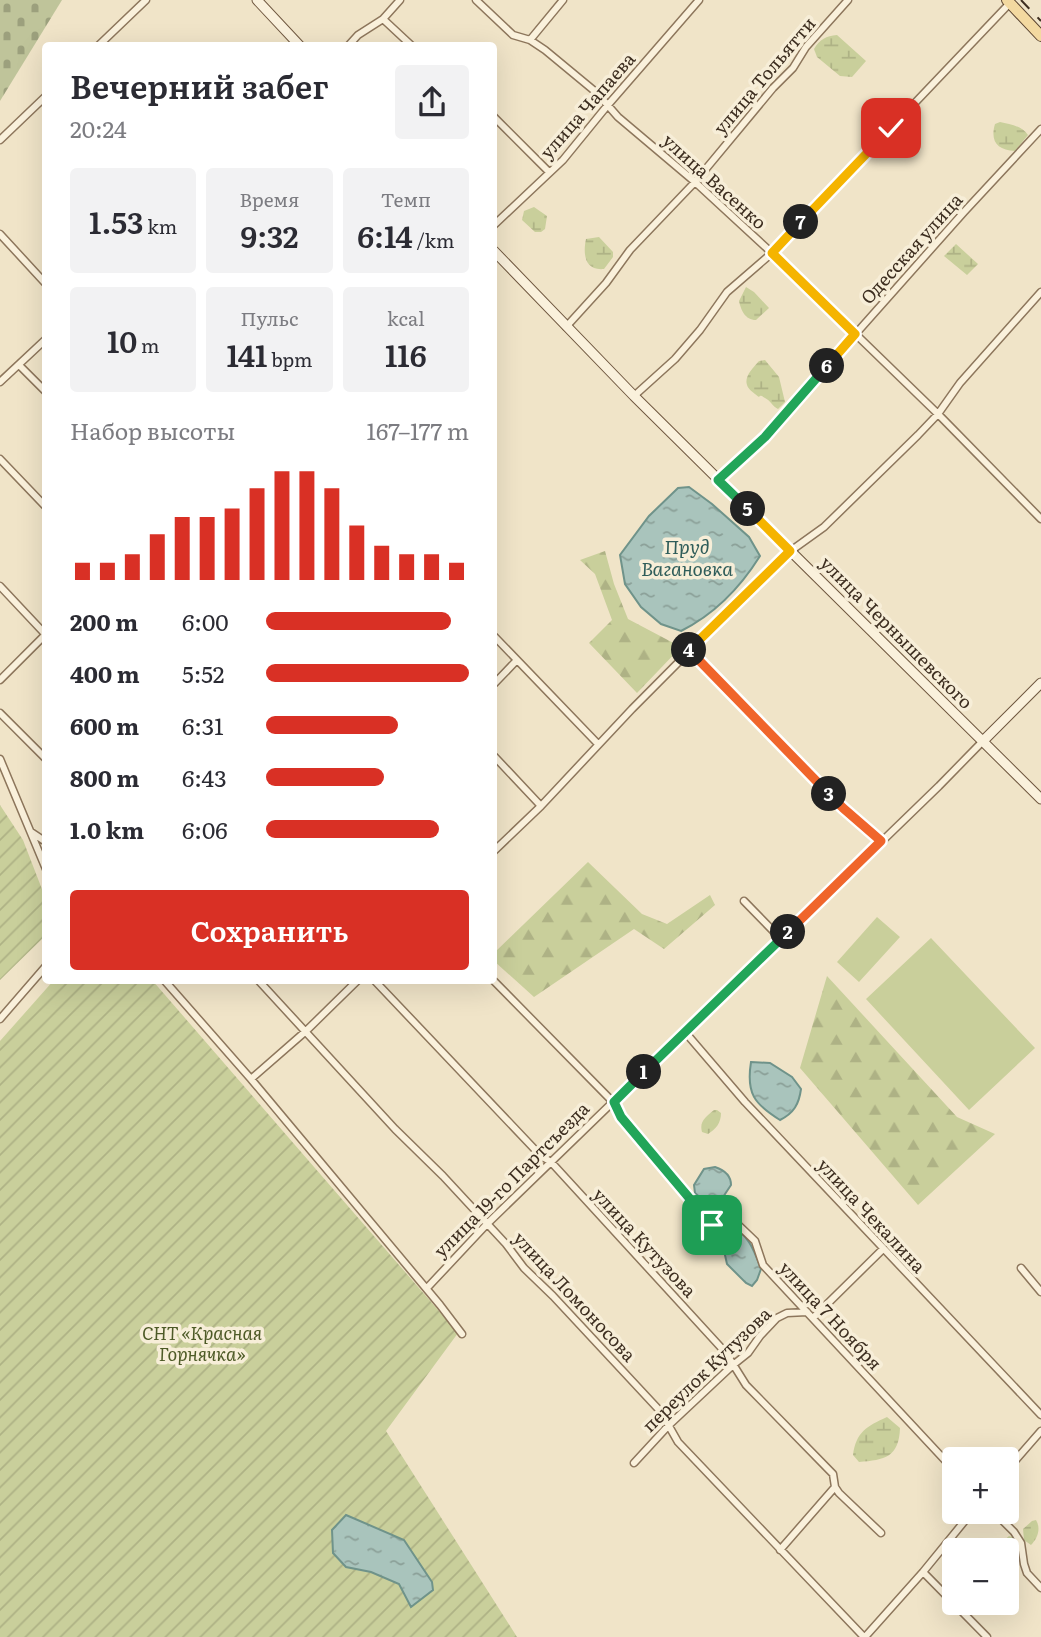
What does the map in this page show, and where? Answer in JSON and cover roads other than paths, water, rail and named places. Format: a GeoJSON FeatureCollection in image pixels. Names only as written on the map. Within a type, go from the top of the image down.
{"type":"FeatureCollection","features":[{"type":"Feature","properties":{"kind":"main road"},"geometry":{"type":"LineString","coordinates":[[1008,2],[1041,36]]}},
{"type":"Feature","properties":{"kind":"street"},"geometry":{"type":"LineString","coordinates":[[102,42],[146,0]]}},
{"type":"Feature","properties":{"kind":"street"},"geometry":{"type":"LineString","coordinates":[[257,0],[296,42]]}},
{"type":"Feature","properties":{"kind":"street"},"geometry":{"type":"LineString","coordinates":[[352,42],[383,19],[400,0]]}},
{"type":"Feature","properties":{"kind":"street","name":"улица Васенко"},"geometry":{"type":"LineString","coordinates":[[476,0],[513,35],[530,40],[597,93],[607,106],[695,182],[938,414],[1041,519]]}},
{"type":"Feature","properties":{"kind":"street"},"geometry":{"type":"LineString","coordinates":[[530,40],[563,0]]}},
{"type":"Feature","properties":{"kind":"street","name":"улица Чапаева"},"geometry":{"type":"LineString","coordinates":[[497,222],[563,160],[699,0]]}},
{"type":"Feature","properties":{"kind":"street","name":"улица Тольятти"},"geometry":{"type":"LineString","coordinates":[[566,327],[606,283],[630,250],[695,182],[848,0]]}},
{"type":"Feature","properties":{"kind":"street"},"geometry":{"type":"LineString","coordinates":[[634,396],[675,359],[727,292],[772,253],[1008,2]]}},
{"type":"Feature","properties":{"kind":"street"},"geometry":{"type":"LineString","coordinates":[[383,19],[408,42]]}},
{"type":"Feature","properties":{"kind":"street"},"geometry":{"type":"LineString","coordinates":[[0,140],[42,100]]}},
{"type":"Feature","properties":{"kind":"street"},"geometry":{"type":"LineString","coordinates":[[497,120],[549,172]]}},
{"type":"Feature","properties":{"kind":"street","name":"Одесская улица"},"geometry":{"type":"LineString","coordinates":[[718,480],[765,437],[1041,129]]}},
{"type":"Feature","properties":{"kind":"street"},"geometry":{"type":"LineString","coordinates":[[0,234],[42,280]]}},
{"type":"Feature","properties":{"kind":"street","name":"улица Чернышевского"},"geometry":{"type":"LineString","coordinates":[[497,254],[634,396],[1041,799]]}},
{"type":"Feature","properties":{"kind":"street"},"geometry":{"type":"LineString","coordinates":[[497,848],[541,806],[689,650],[790,551],[824,527],[938,414],[960,383],[1041,292]]}},
{"type":"Feature","properties":{"kind":"street"},"geometry":{"type":"LineString","coordinates":[[0,382],[42,343]]}},
{"type":"Feature","properties":{"kind":"street"},"geometry":{"type":"LineString","coordinates":[[19,365],[42,388]]}},
{"type":"Feature","properties":{"kind":"street"},"geometry":{"type":"LineString","coordinates":[[0,459],[42,503]]}},
{"type":"Feature","properties":{"kind":"street"},"geometry":{"type":"LineString","coordinates":[[0,586],[42,631]]}},
{"type":"Feature","properties":{"kind":"street"},"geometry":{"type":"LineString","coordinates":[[0,680],[42,637]]}},
{"type":"Feature","properties":{"kind":"street"},"geometry":{"type":"LineString","coordinates":[[497,639],[598,744]]}},
{"type":"Feature","properties":{"kind":"street"},"geometry":{"type":"LineString","coordinates":[[689,650],[843,808],[881,841]]}},
{"type":"Feature","properties":{"kind":"street"},"geometry":{"type":"LineString","coordinates":[[497,681],[517,660]]}},
{"type":"Feature","properties":{"kind":"street","name":"улица 19-го Партсъезда"},"geometry":{"type":"LineString","coordinates":[[427,1288],[487,1224],[939,786],[1041,683]]}},
{"type":"Feature","properties":{"kind":"street"},"geometry":{"type":"LineString","coordinates":[[0,713],[42,755]]}},
{"type":"Feature","properties":{"kind":"street"},"geometry":{"type":"LineString","coordinates":[[0,759],[42,860]]}},
{"type":"Feature","properties":{"kind":"street"},"geometry":{"type":"LineString","coordinates":[[497,759],[541,806]]}},
{"type":"Feature","properties":{"kind":"street"},"geometry":{"type":"LineString","coordinates":[[30,831],[42,839]]}},
{"type":"Feature","properties":{"kind":"street"},"geometry":{"type":"LineString","coordinates":[[744,901],[781,939]]}},
{"type":"Feature","properties":{"kind":"street"},"geometry":{"type":"LineString","coordinates":[[0,1019],[42,971]]}},
{"type":"Feature","properties":{"kind":"street"},"geometry":{"type":"LineString","coordinates":[[168,984],[427,1288],[462,1334]]}},
{"type":"Feature","properties":{"kind":"street","name":"улица Ломоносова"},"geometry":{"type":"LineString","coordinates":[[262,984],[661,1412],[678,1442],[864,1637]]}},
{"type":"Feature","properties":{"kind":"street"},"geometry":{"type":"LineString","coordinates":[[251,1079],[354,984]]}},
{"type":"Feature","properties":{"kind":"street","name":"улица Кутузова"},"geometry":{"type":"LineString","coordinates":[[378,984],[541,1156],[551,1163],[726,1353],[746,1385],[833,1474],[839,1493],[881,1533]]}},
{"type":"Feature","properties":{"kind":"street","name":"улица 7 Ноября"},"geometry":{"type":"LineString","coordinates":[[497,984],[614,1102],[621,1117],[712,1225],[731,1218],[755,1241],[763,1265],[942,1457]]}},
{"type":"Feature","properties":{"kind":"street","name":"улица Чекалина"},"geometry":{"type":"LineString","coordinates":[[685,1031],[745,1102],[1041,1415]]}},
{"type":"Feature","properties":{"kind":"street"},"geometry":{"type":"LineString","coordinates":[[813,1318],[883,1249]]}},
{"type":"Feature","properties":{"kind":"street"},"geometry":{"type":"LineString","coordinates":[[1021,1268],[1041,1292]]}},
{"type":"Feature","properties":{"kind":"street","name":"переулок Кутузова"},"geometry":{"type":"LineString","coordinates":[[634,1463],[669,1425],[748,1353],[777,1318],[787,1313],[807,1312]]}},
{"type":"Feature","properties":{"kind":"street"},"geometry":{"type":"LineString","coordinates":[[1019,1456],[1041,1431]]}},
{"type":"Feature","properties":{"kind":"street"},"geometry":{"type":"LineString","coordinates":[[780,1550],[835,1486]]}},
{"type":"Feature","properties":{"kind":"street"},"geometry":{"type":"LineString","coordinates":[[864,1637],[962,1524]]}},
{"type":"Feature","properties":{"kind":"street"},"geometry":{"type":"LineString","coordinates":[[1006,1524],[1021,1543],[1027,1573],[1041,1588]]}},
{"type":"Feature","properties":{"kind":"street"},"geometry":{"type":"LineString","coordinates":[[923,1572],[987,1637]]}},
{"type":"Feature","properties":{"kind":"water","name":"Пруд Вагановка"},"geometry":{"type":"Polygon","coordinates":[[[689,487],[749,537],[760,556],[726,599],[705,617],[681,631],[661,624],[641,607],[625,584],[620,555],[649,516],[678,488],[689,487]]]}},
{"type":"Feature","properties":{"kind":"water"},"geometry":{"type":"Polygon","coordinates":[[[751,1062],[770,1063],[792,1077],[801,1089],[795,1108],[780,1120],[764,1109],[754,1097],[750,1082],[751,1062]]]}},
{"type":"Feature","properties":{"kind":"water"},"geometry":{"type":"Polygon","coordinates":[[[715,1167],[726,1174],[731,1185],[715,1204],[703,1200],[695,1193],[694,1185],[704,1169],[715,1167]]]}},
{"type":"Feature","properties":{"kind":"water"},"geometry":{"type":"Polygon","coordinates":[[[726,1226],[745,1236],[756,1256],[761,1269],[752,1286],[727,1264],[720,1233],[726,1226]]]}},
{"type":"Feature","properties":{"kind":"water"},"geometry":{"type":"Polygon","coordinates":[[[346,1515],[404,1540],[432,1582],[433,1590],[411,1607],[399,1584],[371,1572],[346,1567],[333,1553],[332,1530],[346,1515]]]}},
{"type":"Feature","properties":{"kind":"railway"},"geometry":{"type":"LineString","coordinates":[[1021,0],[1041,21]]}},
{"type":"Feature","properties":{"kind":"park label","name":"СНТ «Красная Горнячка»"},"geometry":{"type":"Point","coordinates":[202,1344]}}]}
